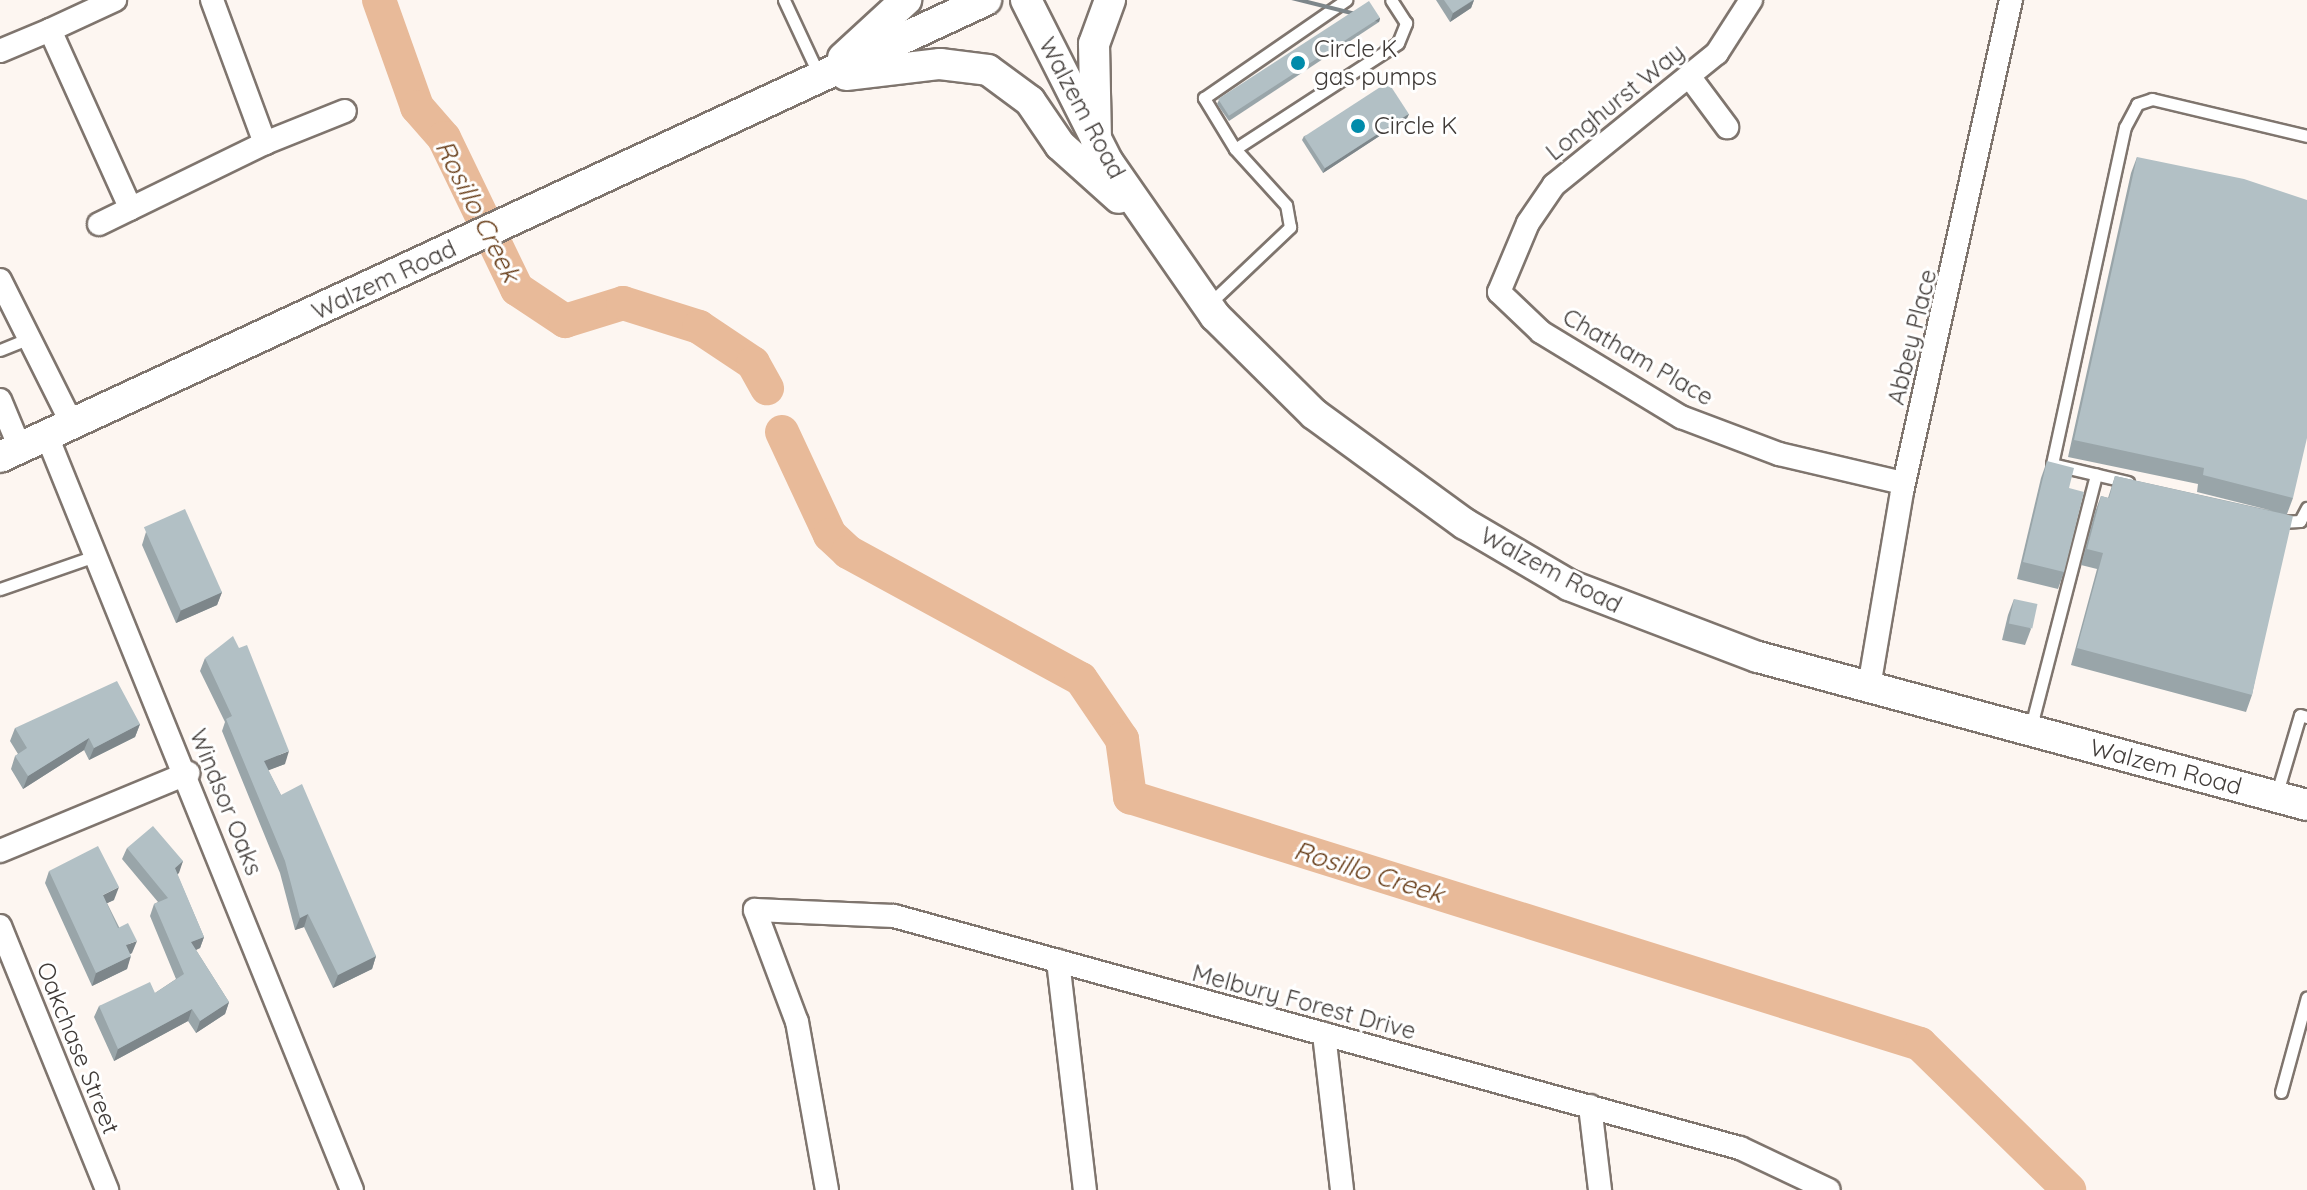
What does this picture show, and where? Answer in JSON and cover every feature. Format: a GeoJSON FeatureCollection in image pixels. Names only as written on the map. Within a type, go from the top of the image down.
{"type":"FeatureCollection","features":[{"type":"Feature","properties":{"kind":"main road"},"geometry":{"type":"LineString","coordinates":[[821,78],[906,0]]}},
{"type":"Feature","properties":{"kind":"main road","name":"Walzem Road"},"geometry":{"type":"LineString","coordinates":[[35,441],[986,0]]}},
{"type":"Feature","properties":{"kind":"main road","name":"Walzem Road"},"geometry":{"type":"LineString","coordinates":[[1026,0],[1096,142],[1149,225],[1207,306],[1314,414],[1389,474],[1569,585],[1655,623],[1869,687],[2307,805]]}},
{"type":"Feature","properties":{"kind":"main road"},"geometry":{"type":"LineString","coordinates":[[1096,142],[1094,44],[1110,0]]}},
{"type":"Feature","properties":{"kind":"main road"},"geometry":{"type":"LineString","coordinates":[[821,78],[940,64],[988,70],[1030,101],[1060,145],[1149,225]]}},
{"type":"Feature","properties":{"kind":"street"},"geometry":{"type":"LineString","coordinates":[[0,51],[115,0]]}},
{"type":"Feature","properties":{"kind":"street"},"geometry":{"type":"LineString","coordinates":[[212,0],[265,143]]}},
{"type":"Feature","properties":{"kind":"street","name":"Longhurst Way"},"geometry":{"type":"LineString","coordinates":[[1499,292],[1528,223],[1554,185],[1717,53],[1751,0]]}},
{"type":"Feature","properties":{"kind":"street","name":"Abbey Place"},"geometry":{"type":"LineString","coordinates":[[1869,687],[1903,483],[2011,0]]}},
{"type":"Feature","properties":{"kind":"street"},"geometry":{"type":"LineString","coordinates":[[50,30],[131,209]]}},
{"type":"Feature","properties":{"kind":"street"},"geometry":{"type":"LineString","coordinates":[[1689,76],[1727,127]]}},
{"type":"Feature","properties":{"kind":"street"},"geometry":{"type":"LineString","coordinates":[[99,224],[265,143],[345,111]]}},
{"type":"Feature","properties":{"kind":"street"},"geometry":{"type":"LineString","coordinates":[[0,280],[29,338],[35,441]]}},
{"type":"Feature","properties":{"kind":"street","name":"Chatham Place"},"geometry":{"type":"LineString","coordinates":[[1499,292],[1541,332],[1681,417],[1779,454],[1903,483]]}},
{"type":"Feature","properties":{"kind":"street"},"geometry":{"type":"LineString","coordinates":[[0,400],[35,441]]}},
{"type":"Feature","properties":{"kind":"street","name":"Windsor Oaks"},"geometry":{"type":"LineString","coordinates":[[35,441],[95,556],[188,773],[352,1190]]}},
{"type":"Feature","properties":{"kind":"street"},"geometry":{"type":"LineString","coordinates":[[0,851],[188,773]]}},
{"type":"Feature","properties":{"kind":"street","name":"Melbury Forest Drive"},"geometry":{"type":"LineString","coordinates":[[827,1190],[797,1022],[755,910],[894,916],[1740,1148],[1829,1190]]}},
{"type":"Feature","properties":{"kind":"street","name":"Oakchase Street"},"geometry":{"type":"LineString","coordinates":[[0,926],[107,1190]]}},
{"type":"Feature","properties":{"kind":"street"},"geometry":{"type":"LineString","coordinates":[[1058,961],[1085,1190]]}},
{"type":"Feature","properties":{"kind":"street"},"geometry":{"type":"LineString","coordinates":[[1324,1034],[1342,1190]]}},
{"type":"Feature","properties":{"kind":"street"},"geometry":{"type":"LineString","coordinates":[[1590,1106],[1600,1190]]}},
{"type":"Feature","properties":{"kind":"lane"},"geometry":{"type":"LineString","coordinates":[[784,0],[821,78]]}},
{"type":"Feature","properties":{"kind":"lane"},"geometry":{"type":"LineString","coordinates":[[1207,306],[1290,227],[1286,205],[1235,149],[1204,98],[1346,0]]}},
{"type":"Feature","properties":{"kind":"lane"},"geometry":{"type":"LineString","coordinates":[[1235,149],[1398,43],[1406,23],[1391,0]]}},
{"type":"Feature","properties":{"kind":"lane"},"geometry":{"type":"LineString","coordinates":[[2140,486],[2052,464],[2119,153],[2137,104],[2152,99],[2307,136]]}},
{"type":"Feature","properties":{"kind":"lane"},"geometry":{"type":"LineString","coordinates":[[2119,153],[2134,157]]}},
{"type":"Feature","properties":{"kind":"lane"},"geometry":{"type":"LineString","coordinates":[[0,350],[29,338]]}},
{"type":"Feature","properties":{"kind":"lane"},"geometry":{"type":"LineString","coordinates":[[2030,731],[2096,474]]}},
{"type":"Feature","properties":{"kind":"lane"},"geometry":{"type":"LineString","coordinates":[[2259,516],[2289,524],[2307,508]]}},
{"type":"Feature","properties":{"kind":"lane"},"geometry":{"type":"LineString","coordinates":[[0,589],[95,556]]}},
{"type":"Feature","properties":{"kind":"lane"},"geometry":{"type":"LineString","coordinates":[[2276,797],[2300,715],[2307,717]]}},
{"type":"Feature","properties":{"kind":"lane"},"geometry":{"type":"LineString","coordinates":[[2281,1092],[2307,997]]}},
{"type":"Feature","properties":{"kind":"building"},"geometry":{"type":"Polygon","coordinates":[[[1444,0],[1473,0],[1453,13],[1444,0]]]}},
{"type":"Feature","properties":{"kind":"building","name":"Circle K gas pumps"},"geometry":{"type":"Polygon","coordinates":[[[1369,1],[1380,18],[1229,116],[1218,99],[1369,1]]]}},
{"type":"Feature","properties":{"kind":"building","name":"Circle K"},"geometry":{"type":"Polygon","coordinates":[[[1388,82],[1409,114],[1325,168],[1304,136],[1388,82]]]}},
{"type":"Feature","properties":{"kind":"building"},"geometry":{"type":"Polygon","coordinates":[[[2137,157],[2244,179],[2307,200],[2307,438],[2293,498],[2203,475],[2204,468],[2074,440],[2137,157]]]}},
{"type":"Feature","properties":{"kind":"building"},"geometry":{"type":"Polygon","coordinates":[[[2047,461],[2074,468],[2069,488],[2084,492],[2064,572],[2023,562],[2047,461]]]}},
{"type":"Feature","properties":{"kind":"building"},"geometry":{"type":"Polygon","coordinates":[[[2115,476],[2293,516],[2252,695],[2077,648],[2103,553],[2087,549],[2101,496],[2109,498],[2115,476]]]}},
{"type":"Feature","properties":{"kind":"building"},"geometry":{"type":"Polygon","coordinates":[[[185,509],[222,592],[181,610],[144,527],[185,509]]]}},
{"type":"Feature","properties":{"kind":"building"},"geometry":{"type":"Polygon","coordinates":[[[2014,599],[2037,604],[2032,628],[2009,623],[2014,599]]]}},
{"type":"Feature","properties":{"kind":"building"},"geometry":{"type":"Polygon","coordinates":[[[233,636],[239,648],[247,645],[289,751],[264,761],[281,795],[302,784],[376,956],[338,975],[308,914],[300,918],[285,861],[226,719],[232,716],[205,658],[233,636]]]}},
{"type":"Feature","properties":{"kind":"building"},"geometry":{"type":"Polygon","coordinates":[[[117,681],[140,724],[94,748],[89,738],[28,776],[15,756],[27,748],[15,728],[117,681]]]}},
{"type":"Feature","properties":{"kind":"building"},"geometry":{"type":"Polygon","coordinates":[[[153,826],[183,861],[175,868],[204,937],[191,942],[229,1002],[200,1021],[192,1009],[118,1049],[99,1006],[150,982],[155,993],[184,974],[154,904],[168,898],[127,848],[153,826]]]}},
{"type":"Feature","properties":{"kind":"building"},"geometry":{"type":"Polygon","coordinates":[[[98,846],[119,887],[103,895],[118,928],[128,923],[137,941],[126,945],[131,956],[96,973],[49,871],[98,846]]]}},
{"type":"Feature","properties":{"kind":"waterway","name":"Rosillo Creek"},"geometry":{"type":"LineString","coordinates":[[379,0],[417,107],[444,138],[517,289],[565,321],[623,303],[699,327],[753,363],[767,388]]}},
{"type":"Feature","properties":{"kind":"waterway","name":"Rosillo Creek"},"geometry":{"type":"LineString","coordinates":[[782,432],[830,535],[848,552],[1081,679],[1122,739],[1130,797],[1920,1044],[2069,1190]]}},
{"type":"Feature","properties":{"kind":"place","name":"Circle K gas pumps"},"geometry":{"type":"Point","coordinates":[1298,63]}},
{"type":"Feature","properties":{"kind":"place","name":"Circle K"},"geometry":{"type":"Point","coordinates":[1358,126]}}]}
